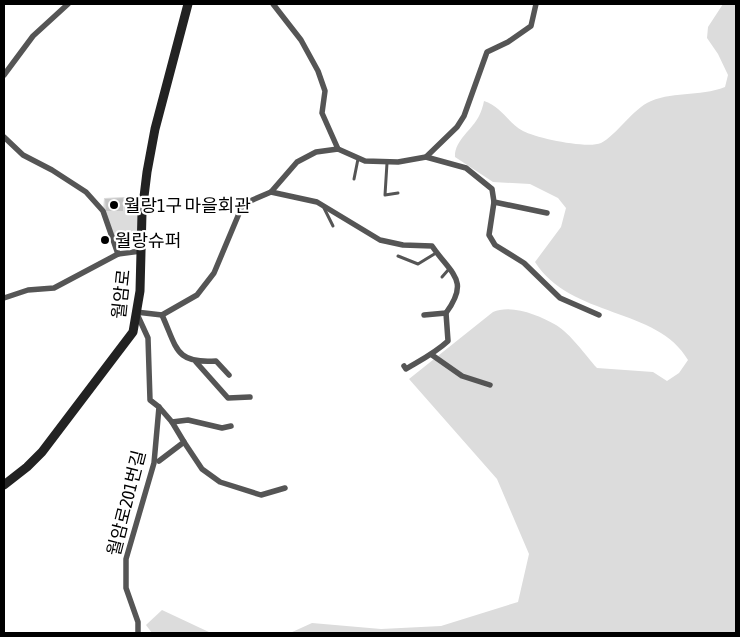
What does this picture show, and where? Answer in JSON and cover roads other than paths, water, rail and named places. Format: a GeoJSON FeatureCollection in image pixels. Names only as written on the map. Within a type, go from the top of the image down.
{"type":"FeatureCollection","features":[{"type":"Feature","properties":{"kind":"street"},"geometry":{"type":"LineString","coordinates":[[4,75],[33,36],[68,4]]}},
{"type":"Feature","properties":{"kind":"street","name":"월암로"},"geometry":{"type":"LineString","coordinates":[[4,485],[42,452],[133,332],[140,292],[142,213],[155,129],[188,4]]}},
{"type":"Feature","properties":{"kind":"street"},"geometry":{"type":"LineString","coordinates":[[273,4],[301,40],[318,71],[324,91],[322,113],[338,149]]}},
{"type":"Feature","properties":{"kind":"street"},"geometry":{"type":"LineString","coordinates":[[426,157],[457,127],[464,116],[486,52],[508,42],[531,26],[536,4]]}},
{"type":"Feature","properties":{"kind":"street"},"geometry":{"type":"LineString","coordinates":[[4,137],[23,155],[52,170],[86,192],[104,211],[118,254]]}},
{"type":"Feature","properties":{"kind":"street"},"geometry":{"type":"LineString","coordinates":[[136,312],[162,315],[197,295],[214,273],[243,204],[271,192],[297,162],[316,152],[338,149],[365,161],[398,162],[426,157],[466,168],[492,189],[494,202],[489,235],[495,245],[524,263],[560,298],[599,315]]}},
{"type":"Feature","properties":{"kind":"street"},"geometry":{"type":"LineString","coordinates":[[271,192],[317,202],[380,240],[403,245],[432,246],[457,280],[459,290],[446,313],[448,342],[432,355],[406,369],[404,366]]}},
{"type":"Feature","properties":{"kind":"street"},"geometry":{"type":"LineString","coordinates":[[494,202],[547,212]]}},
{"type":"Feature","properties":{"kind":"street"},"geometry":{"type":"LineString","coordinates":[[4,298],[28,290],[54,288],[118,254],[141,251]]}},
{"type":"Feature","properties":{"kind":"street","name":"월암로201번길"},"geometry":{"type":"LineString","coordinates":[[136,312],[148,338],[150,400],[172,422],[202,469],[220,482],[261,496],[285,488]]}},
{"type":"Feature","properties":{"kind":"street"},"geometry":{"type":"LineString","coordinates":[[424,315],[446,313]]}},
{"type":"Feature","properties":{"kind":"street"},"geometry":{"type":"LineString","coordinates":[[162,315],[178,351],[184,358],[196,362],[216,361],[229,375]]}},
{"type":"Feature","properties":{"kind":"street"},"geometry":{"type":"LineString","coordinates":[[432,355],[462,376],[490,385]]}},
{"type":"Feature","properties":{"kind":"street"},"geometry":{"type":"LineString","coordinates":[[196,362],[228,398],[250,397]]}},
{"type":"Feature","properties":{"kind":"street","name":"월암로201번길"},"geometry":{"type":"LineString","coordinates":[[138,633],[138,622],[126,588],[126,559],[154,463],[159,407]]}},
{"type":"Feature","properties":{"kind":"street"},"geometry":{"type":"LineString","coordinates":[[172,422],[188,420],[222,428],[231,426]]}},
{"type":"Feature","properties":{"kind":"street","name":"월암로201번길"},"geometry":{"type":"LineString","coordinates":[[159,461],[184,442]]}},
{"type":"Feature","properties":{"kind":"lane"},"geometry":{"type":"LineString","coordinates":[[354,179],[358,158]]}},
{"type":"Feature","properties":{"kind":"lane"},"geometry":{"type":"LineString","coordinates":[[387,162],[385,195],[398,194]]}},
{"type":"Feature","properties":{"kind":"lane"},"geometry":{"type":"LineString","coordinates":[[322,205],[333,226]]}},
{"type":"Feature","properties":{"kind":"lane"},"geometry":{"type":"LineString","coordinates":[[398,256],[418,264],[436,252]]}},
{"type":"Feature","properties":{"kind":"lane"},"geometry":{"type":"LineString","coordinates":[[442,277],[448,268]]}},
{"type":"Feature","properties":{"kind":"place","name":"월랑1구 마을회관"},"geometry":{"type":"Point","coordinates":[114,205]}},
{"type":"Feature","properties":{"kind":"place","name":"월랑슈퍼"},"geometry":{"type":"Point","coordinates":[105,240]}}]}
